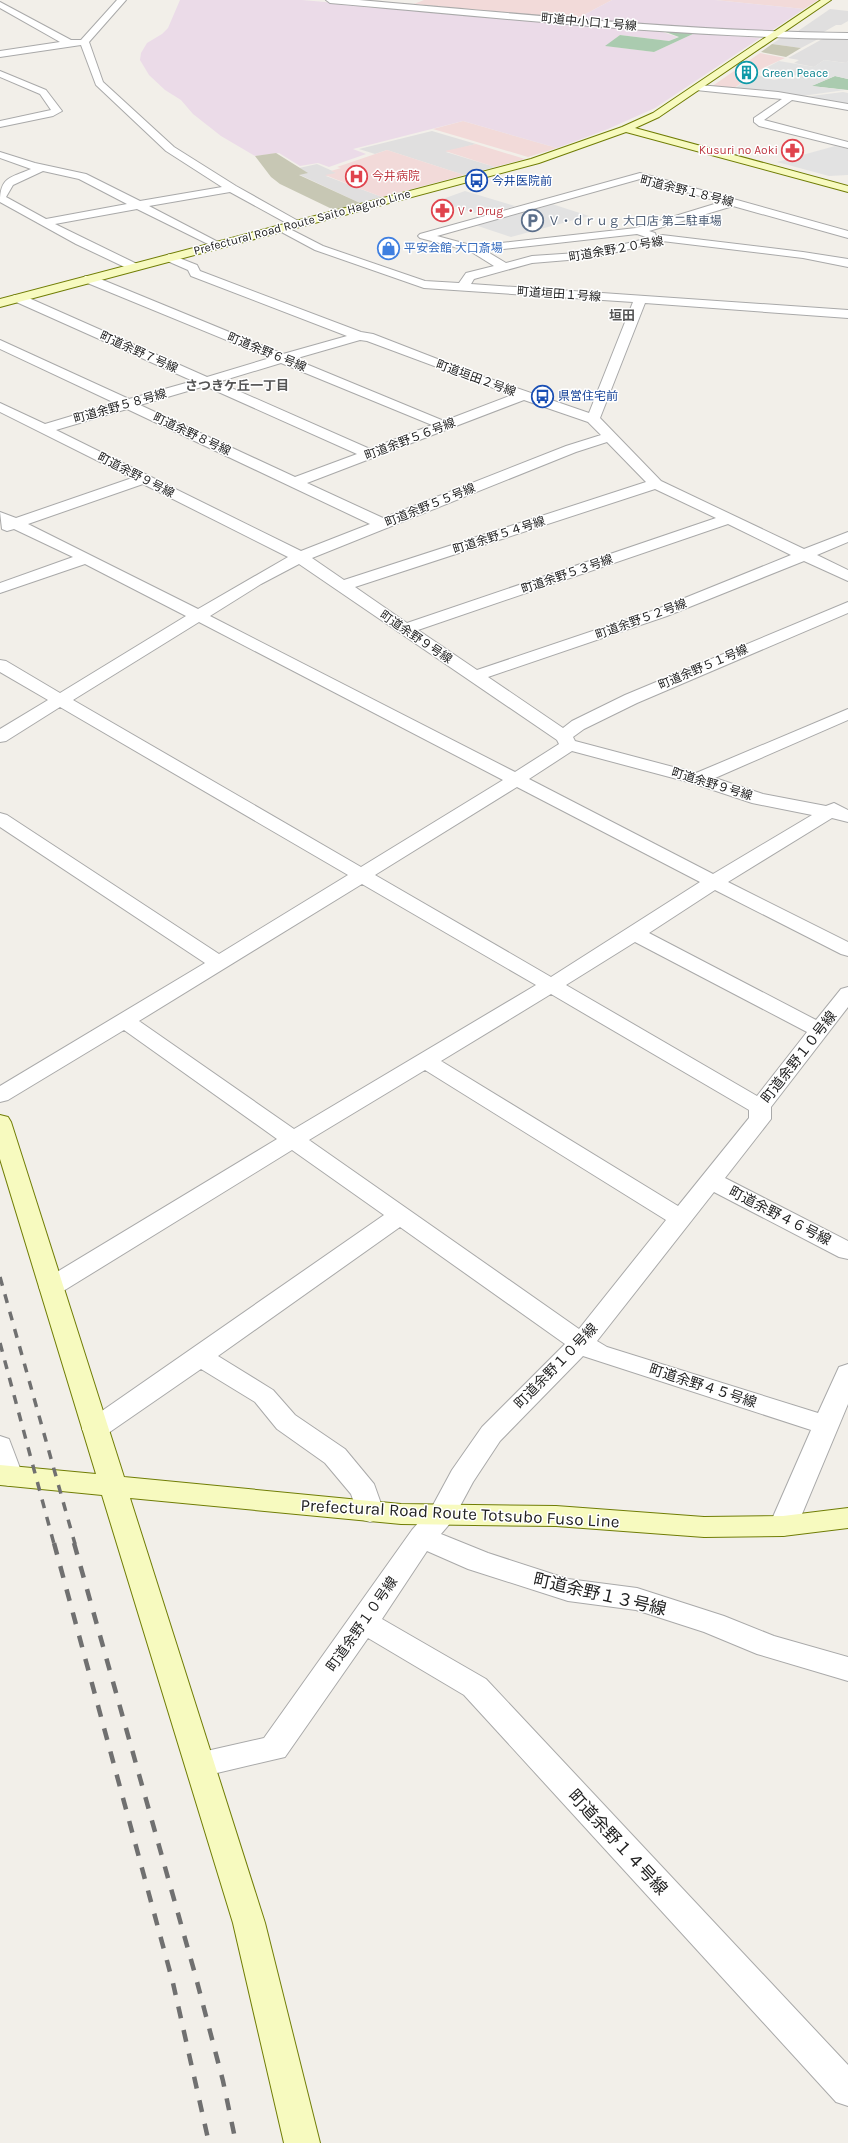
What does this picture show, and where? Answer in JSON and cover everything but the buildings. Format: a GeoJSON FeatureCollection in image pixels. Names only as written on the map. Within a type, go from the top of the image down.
{"type":"FeatureCollection","features":[{"type":"Feature","properties":{"kind":"main road","name":"Prefectural Road Route Saito Haguro Line"},"geometry":{"type":"LineString","coordinates":[[0,303],[535,161],[626,129],[663,112],[827,0]]}},
{"type":"Feature","properties":{"kind":"main road"},"geometry":{"type":"LineString","coordinates":[[626,129],[848,189]]}},
{"type":"Feature","properties":{"kind":"main road"},"geometry":{"type":"LineString","coordinates":[[0,1122],[249,1923],[302,2143]]}},
{"type":"Feature","properties":{"kind":"main road","name":"Prefectural Road Route Totsubo Fuso Line"},"geometry":{"type":"LineString","coordinates":[[4,1476],[113,1488],[370,1512],[556,1516],[704,1527],[783,1526],[848,1518]]}},
{"type":"Feature","properties":{"kind":"street"},"geometry":{"type":"LineString","coordinates":[[0,54],[84,42],[122,0]]}},
{"type":"Feature","properties":{"kind":"street","name":"町道中小口１号線"},"geometry":{"type":"LineString","coordinates":[[330,0],[674,30],[848,36]]}},
{"type":"Feature","properties":{"kind":"street"},"geometry":{"type":"LineString","coordinates":[[405,6],[420,0]]}},
{"type":"Feature","properties":{"kind":"street"},"geometry":{"type":"LineString","coordinates":[[0,5],[69,43]]}},
{"type":"Feature","properties":{"kind":"street"},"geometry":{"type":"LineString","coordinates":[[824,35],[840,26]]}},
{"type":"Feature","properties":{"kind":"street"},"geometry":{"type":"LineString","coordinates":[[84,42],[99,82],[170,149],[232,188],[296,224]]}},
{"type":"Feature","properties":{"kind":"street"},"geometry":{"type":"LineString","coordinates":[[0,74],[43,92],[57,111],[50,114],[0,124]]}},
{"type":"Feature","properties":{"kind":"street"},"geometry":{"type":"LineString","coordinates":[[699,88],[790,97],[848,107]]}},
{"type":"Feature","properties":{"kind":"street"},"geometry":{"type":"LineString","coordinates":[[790,97],[758,120],[763,124],[848,145]]}},
{"type":"Feature","properties":{"kind":"street"},"geometry":{"type":"LineString","coordinates":[[823,139],[842,130]]}},
{"type":"Feature","properties":{"kind":"street"},"geometry":{"type":"LineString","coordinates":[[0,155],[33,166],[82,176],[216,245]]}},
{"type":"Feature","properties":{"kind":"street"},"geometry":{"type":"LineString","coordinates":[[43,167],[9,183],[0,197],[80,242],[134,267]]}},
{"type":"Feature","properties":{"kind":"street","name":"町道余野１８号線"},"geometry":{"type":"LineString","coordinates":[[504,267],[474,249],[424,236],[640,176],[734,202],[814,227],[848,235]]}},
{"type":"Feature","properties":{"kind":"street"},"geometry":{"type":"LineString","coordinates":[[45,222],[232,188]]}},
{"type":"Feature","properties":{"kind":"street"},"geometry":{"type":"LineString","coordinates":[[474,249],[637,231],[734,202]]}},
{"type":"Feature","properties":{"kind":"street"},"geometry":{"type":"LineString","coordinates":[[790,254],[814,227],[841,220]]}},
{"type":"Feature","properties":{"kind":"street","name":"町道垣田１号線"},"geometry":{"type":"LineString","coordinates":[[280,228],[319,248],[412,281],[430,285],[848,314]]}},
{"type":"Feature","properties":{"kind":"street"},"geometry":{"type":"LineString","coordinates":[[637,231],[662,238]]}},
{"type":"Feature","properties":{"kind":"street","name":"町道余野２０号線"},"geometry":{"type":"LineString","coordinates":[[462,288],[470,276],[504,267],[532,260],[614,251],[662,238],[848,263]]}},
{"type":"Feature","properties":{"kind":"street","name":"町道垣田２号線"},"geometry":{"type":"LineString","coordinates":[[169,258],[193,268],[195,273],[359,336],[370,337],[471,377],[593,419],[656,484],[805,554],[848,576]]}},
{"type":"Feature","properties":{"kind":"street","name":"町道余野６号線"},"geometry":{"type":"LineString","coordinates":[[89,279],[445,426]]}},
{"type":"Feature","properties":{"kind":"street","name":"町道余野７号線"},"geometry":{"type":"LineString","coordinates":[[18,298],[370,454]]}},
{"type":"Feature","properties":{"kind":"street"},"geometry":{"type":"LineString","coordinates":[[593,419],[641,299]]}},
{"type":"Feature","properties":{"kind":"street","name":"町道余野５８号線"},"geometry":{"type":"LineString","coordinates":[[43,429],[359,336]]}},
{"type":"Feature","properties":{"kind":"street","name":"町道余野８号線"},"geometry":{"type":"LineString","coordinates":[[0,344],[383,524]]}},
{"type":"Feature","properties":{"kind":"street","name":"町道余野５６号線"},"geometry":{"type":"LineString","coordinates":[[295,482],[525,396]]}},
{"type":"Feature","properties":{"kind":"street","name":"町道余野９号線"},"geometry":{"type":"LineString","coordinates":[[3,411],[43,429],[300,557],[566,740],[698,779],[759,799],[827,815],[848,816]]}},
{"type":"Feature","properties":{"kind":"street","name":"町道余野５５号線"},"geometry":{"type":"LineString","coordinates":[[0,737],[62,701],[255,581],[300,557],[571,448],[609,436]]}},
{"type":"Feature","properties":{"kind":"street"},"geometry":{"type":"LineString","coordinates":[[7,526],[144,479]]}},
{"type":"Feature","properties":{"kind":"street","name":"町道余野５４号線"},"geometry":{"type":"LineString","coordinates":[[342,586],[656,484]]}},
{"type":"Feature","properties":{"kind":"street"},"geometry":{"type":"LineString","coordinates":[[0,516],[7,526],[86,558],[848,950]]}},
{"type":"Feature","properties":{"kind":"street","name":"町道余野５３号線"},"geometry":{"type":"LineString","coordinates":[[405,629],[729,519]]}},
{"type":"Feature","properties":{"kind":"street","name":"町道余野５２号線"},"geometry":{"type":"LineString","coordinates":[[474,676],[661,614],[848,537]]}},
{"type":"Feature","properties":{"kind":"street"},"geometry":{"type":"LineString","coordinates":[[0,588],[86,558]]}},
{"type":"Feature","properties":{"kind":"street","name":"町道余野５１号線"},"geometry":{"type":"LineString","coordinates":[[0,1095],[125,1021],[516,780],[566,740],[578,725],[631,699],[848,607]]}},
{"type":"Feature","properties":{"kind":"street"},"geometry":{"type":"LineString","coordinates":[[0,665],[760,1107]]}},
{"type":"Feature","properties":{"kind":"street"},"geometry":{"type":"LineString","coordinates":[[698,779],[848,714]]}},
{"type":"Feature","properties":{"kind":"street"},"geometry":{"type":"LineString","coordinates":[[51,1287],[294,1139],[427,1062],[550,985],[636,934],[714,882],[827,815],[837,807],[848,802]]}},
{"type":"Feature","properties":{"kind":"street"},"geometry":{"type":"LineString","coordinates":[[0,820],[219,963]]}},
{"type":"Feature","properties":{"kind":"street"},"geometry":{"type":"LineString","coordinates":[[636,934],[819,1030]]}},
{"type":"Feature","properties":{"kind":"street","name":"町道余野１０号線"},"geometry":{"type":"LineString","coordinates":[[200,1764],[274,1748],[364,1622],[422,1537],[442,1514],[462,1477],[490,1434],[581,1343],[682,1219],[760,1119],[760,1107],[848,993]]}},
{"type":"Feature","properties":{"kind":"street","name":"町道余野４５号線"},"geometry":{"type":"LineString","coordinates":[[125,1021],[581,1343],[598,1353],[826,1425]]}},
{"type":"Feature","properties":{"kind":"street"},"geometry":{"type":"LineString","coordinates":[[427,1062],[682,1219]]}},
{"type":"Feature","properties":{"kind":"street","name":"町道余野４６号線"},"geometry":{"type":"LineString","coordinates":[[712,1181],[848,1251]]}},
{"type":"Feature","properties":{"kind":"street"},"geometry":{"type":"LineString","coordinates":[[95,1429],[200,1357],[400,1215]]}},
{"type":"Feature","properties":{"kind":"street"},"geometry":{"type":"LineString","coordinates":[[200,1357],[264,1396],[286,1422],[334,1456],[364,1491],[370,1512]]}},
{"type":"Feature","properties":{"kind":"street"},"geometry":{"type":"LineString","coordinates":[[783,1526],[848,1373]]}},
{"type":"Feature","properties":{"kind":"street"},"geometry":{"type":"LineString","coordinates":[[0,1446],[4,1476]]}},
{"type":"Feature","properties":{"kind":"street","name":"町道余野１３号線"},"geometry":{"type":"LineString","coordinates":[[422,1537],[478,1561],[568,1590],[637,1599],[714,1624],[768,1646],[848,1669]]}},
{"type":"Feature","properties":{"kind":"street","name":"町道余野１４号線"},"geometry":{"type":"LineString","coordinates":[[364,1622],[475,1687],[848,2090]]}},
{"type":"Feature","properties":{"kind":"shaded area"},"geometry":{"type":"Polygon","coordinates":[[[180,0],[302,0],[659,31],[678,37],[669,41],[620,35],[606,46],[654,52],[695,33],[760,38],[655,108],[608,129],[557,148],[463,121],[353,149],[366,154],[329,167],[318,163],[300,166],[279,153],[255,156],[221,136],[193,114],[181,100],[165,90],[149,75],[140,60],[141,53],[147,43],[162,34],[168,28],[180,0]]]}},
{"type":"Feature","properties":{"kind":"shaded area"},"geometry":{"type":"Polygon","coordinates":[[[424,0],[612,0],[576,19],[414,4],[424,0]]]}},
{"type":"Feature","properties":{"kind":"shaded area"},"geometry":{"type":"Polygon","coordinates":[[[612,0],[715,0],[804,9],[771,31],[762,33],[576,19],[612,0]]]}},
{"type":"Feature","properties":{"kind":"shaded area"},"geometry":{"type":"Polygon","coordinates":[[[715,0],[818,0],[804,9],[715,0]]]}},
{"type":"Feature","properties":{"kind":"shaded area"},"geometry":{"type":"Polygon","coordinates":[[[830,9],[848,11],[848,21],[841,25],[836,25],[822,33],[798,31],[830,9]]]}},
{"type":"Feature","properties":{"kind":"shaded area"},"geometry":{"type":"Polygon","coordinates":[[[784,36],[822,37],[801,48],[772,44],[784,36]]]}},
{"type":"Feature","properties":{"kind":"shaded area"},"geometry":{"type":"Polygon","coordinates":[[[826,37],[848,37],[848,61],[846,63],[824,60],[814,67],[794,63],[799,60],[788,58],[826,37]]]}},
{"type":"Feature","properties":{"kind":"shaded area"},"geometry":{"type":"Polygon","coordinates":[[[772,44],[801,48],[786,57],[761,52],[772,44]]]}},
{"type":"Feature","properties":{"kind":"shaded area"},"geometry":{"type":"Polygon","coordinates":[[[760,53],[785,58],[759,70],[733,89],[711,87],[760,53]]]}},
{"type":"Feature","properties":{"kind":"shaded area"},"geometry":{"type":"Polygon","coordinates":[[[824,60],[845,63],[848,61],[848,79],[835,76],[812,86],[845,90],[802,96],[734,89],[754,74],[774,80],[783,78],[793,79],[799,76],[762,70],[779,61],[814,67],[824,60]]]}},
{"type":"Feature","properties":{"kind":"shaded area"},"geometry":{"type":"Polygon","coordinates":[[[843,92],[848,93],[848,105],[803,97],[843,92]]]}},
{"type":"Feature","properties":{"kind":"shaded area"},"geometry":{"type":"Polygon","coordinates":[[[463,121],[557,148],[528,157],[433,129],[463,121]]]}},
{"type":"Feature","properties":{"kind":"shaded area"},"geometry":{"type":"Polygon","coordinates":[[[432,131],[476,144],[446,152],[495,167],[464,175],[387,150],[375,154],[359,149],[432,131]]]}},
{"type":"Feature","properties":{"kind":"shaded area"},"geometry":{"type":"Polygon","coordinates":[[[476,144],[525,159],[495,167],[445,151],[476,144]]]}},
{"type":"Feature","properties":{"kind":"shaded area"},"geometry":{"type":"Polygon","coordinates":[[[835,146],[848,149],[848,175],[829,176],[777,162],[835,146]]]}},
{"type":"Feature","properties":{"kind":"shaded area"},"geometry":{"type":"Polygon","coordinates":[[[387,150],[464,175],[382,197],[325,175],[336,173],[331,171],[341,168],[337,167],[387,150]]]}},
{"type":"Feature","properties":{"kind":"shaded area"},"geometry":{"type":"Polygon","coordinates":[[[276,153],[308,173],[299,175],[360,203],[334,210],[280,184],[271,177],[255,156],[276,153]]]}},
{"type":"Feature","properties":{"kind":"shaded area"},"geometry":{"type":"Polygon","coordinates":[[[317,164],[337,173],[326,176],[382,197],[360,203],[298,174],[307,173],[299,168],[317,164]]]}},
{"type":"Feature","properties":{"kind":"shaded area"},"geometry":{"type":"Polygon","coordinates":[[[465,191],[515,206],[499,211],[490,208],[475,213],[437,201],[465,191]]]}},
{"type":"Feature","properties":{"kind":"shaded area","name":"Ｖ・ｄｒｕｇ 大口店 第二駐車場"},"geometry":{"type":"Polygon","coordinates":[[[552,204],[589,216],[511,237],[475,225],[552,204]]]}},
{"type":"Feature","properties":{"kind":"green space"},"geometry":{"type":"Polygon","coordinates":[[[663,31],[695,33],[654,52],[605,46],[620,35],[669,41],[679,37],[663,31]]]}},
{"type":"Feature","properties":{"kind":"green space"},"geometry":{"type":"Polygon","coordinates":[[[835,76],[848,79],[848,90],[811,86],[835,76]]]}},
{"type":"Feature","properties":{"kind":"railway"},"geometry":{"type":"LineString","coordinates":[[0,1277],[75,1544]]}},
{"type":"Feature","properties":{"kind":"railway"},"geometry":{"type":"LineString","coordinates":[[0,1343],[54,1544]]}},
{"type":"Feature","properties":{"kind":"railway"},"geometry":{"type":"LineString","coordinates":[[54,1543],[173,1983],[209,2143]]}},
{"type":"Feature","properties":{"kind":"railway"},"geometry":{"type":"LineString","coordinates":[[74,1543],[195,1974],[223,2081],[236,2143]]}},
{"type":"Feature","properties":{"kind":"place","name":"Green Peace"},"geometry":{"type":"Point","coordinates":[746,73]}},
{"type":"Feature","properties":{"kind":"place","name":"Kusuri no Aoki"},"geometry":{"type":"Point","coordinates":[793,150]}},
{"type":"Feature","properties":{"kind":"place","name":"今井病院"},"geometry":{"type":"Point","coordinates":[356,176]}},
{"type":"Feature","properties":{"kind":"place","name":"今井医院前"},"geometry":{"type":"Point","coordinates":[477,181]}},
{"type":"Feature","properties":{"kind":"place","name":"V・Drug"},"geometry":{"type":"Point","coordinates":[442,211]}},
{"type":"Feature","properties":{"kind":"place","name":"Ｖ・ｄｒｕｇ 大口店 第二駐車場"},"geometry":{"type":"Point","coordinates":[532,221]}},
{"type":"Feature","properties":{"kind":"place","name":"平安会館 大口斎場"},"geometry":{"type":"Point","coordinates":[389,248]}},
{"type":"Feature","properties":{"kind":"place","name":"県営住宅前"},"geometry":{"type":"Point","coordinates":[543,396]}},
{"type":"Feature","properties":{"kind":"district","name":"垣田"},"geometry":{"type":"Point","coordinates":[622,315]}},
{"type":"Feature","properties":{"kind":"district","name":"さつきケ丘一丁目"},"geometry":{"type":"Point","coordinates":[237,385]}}]}
